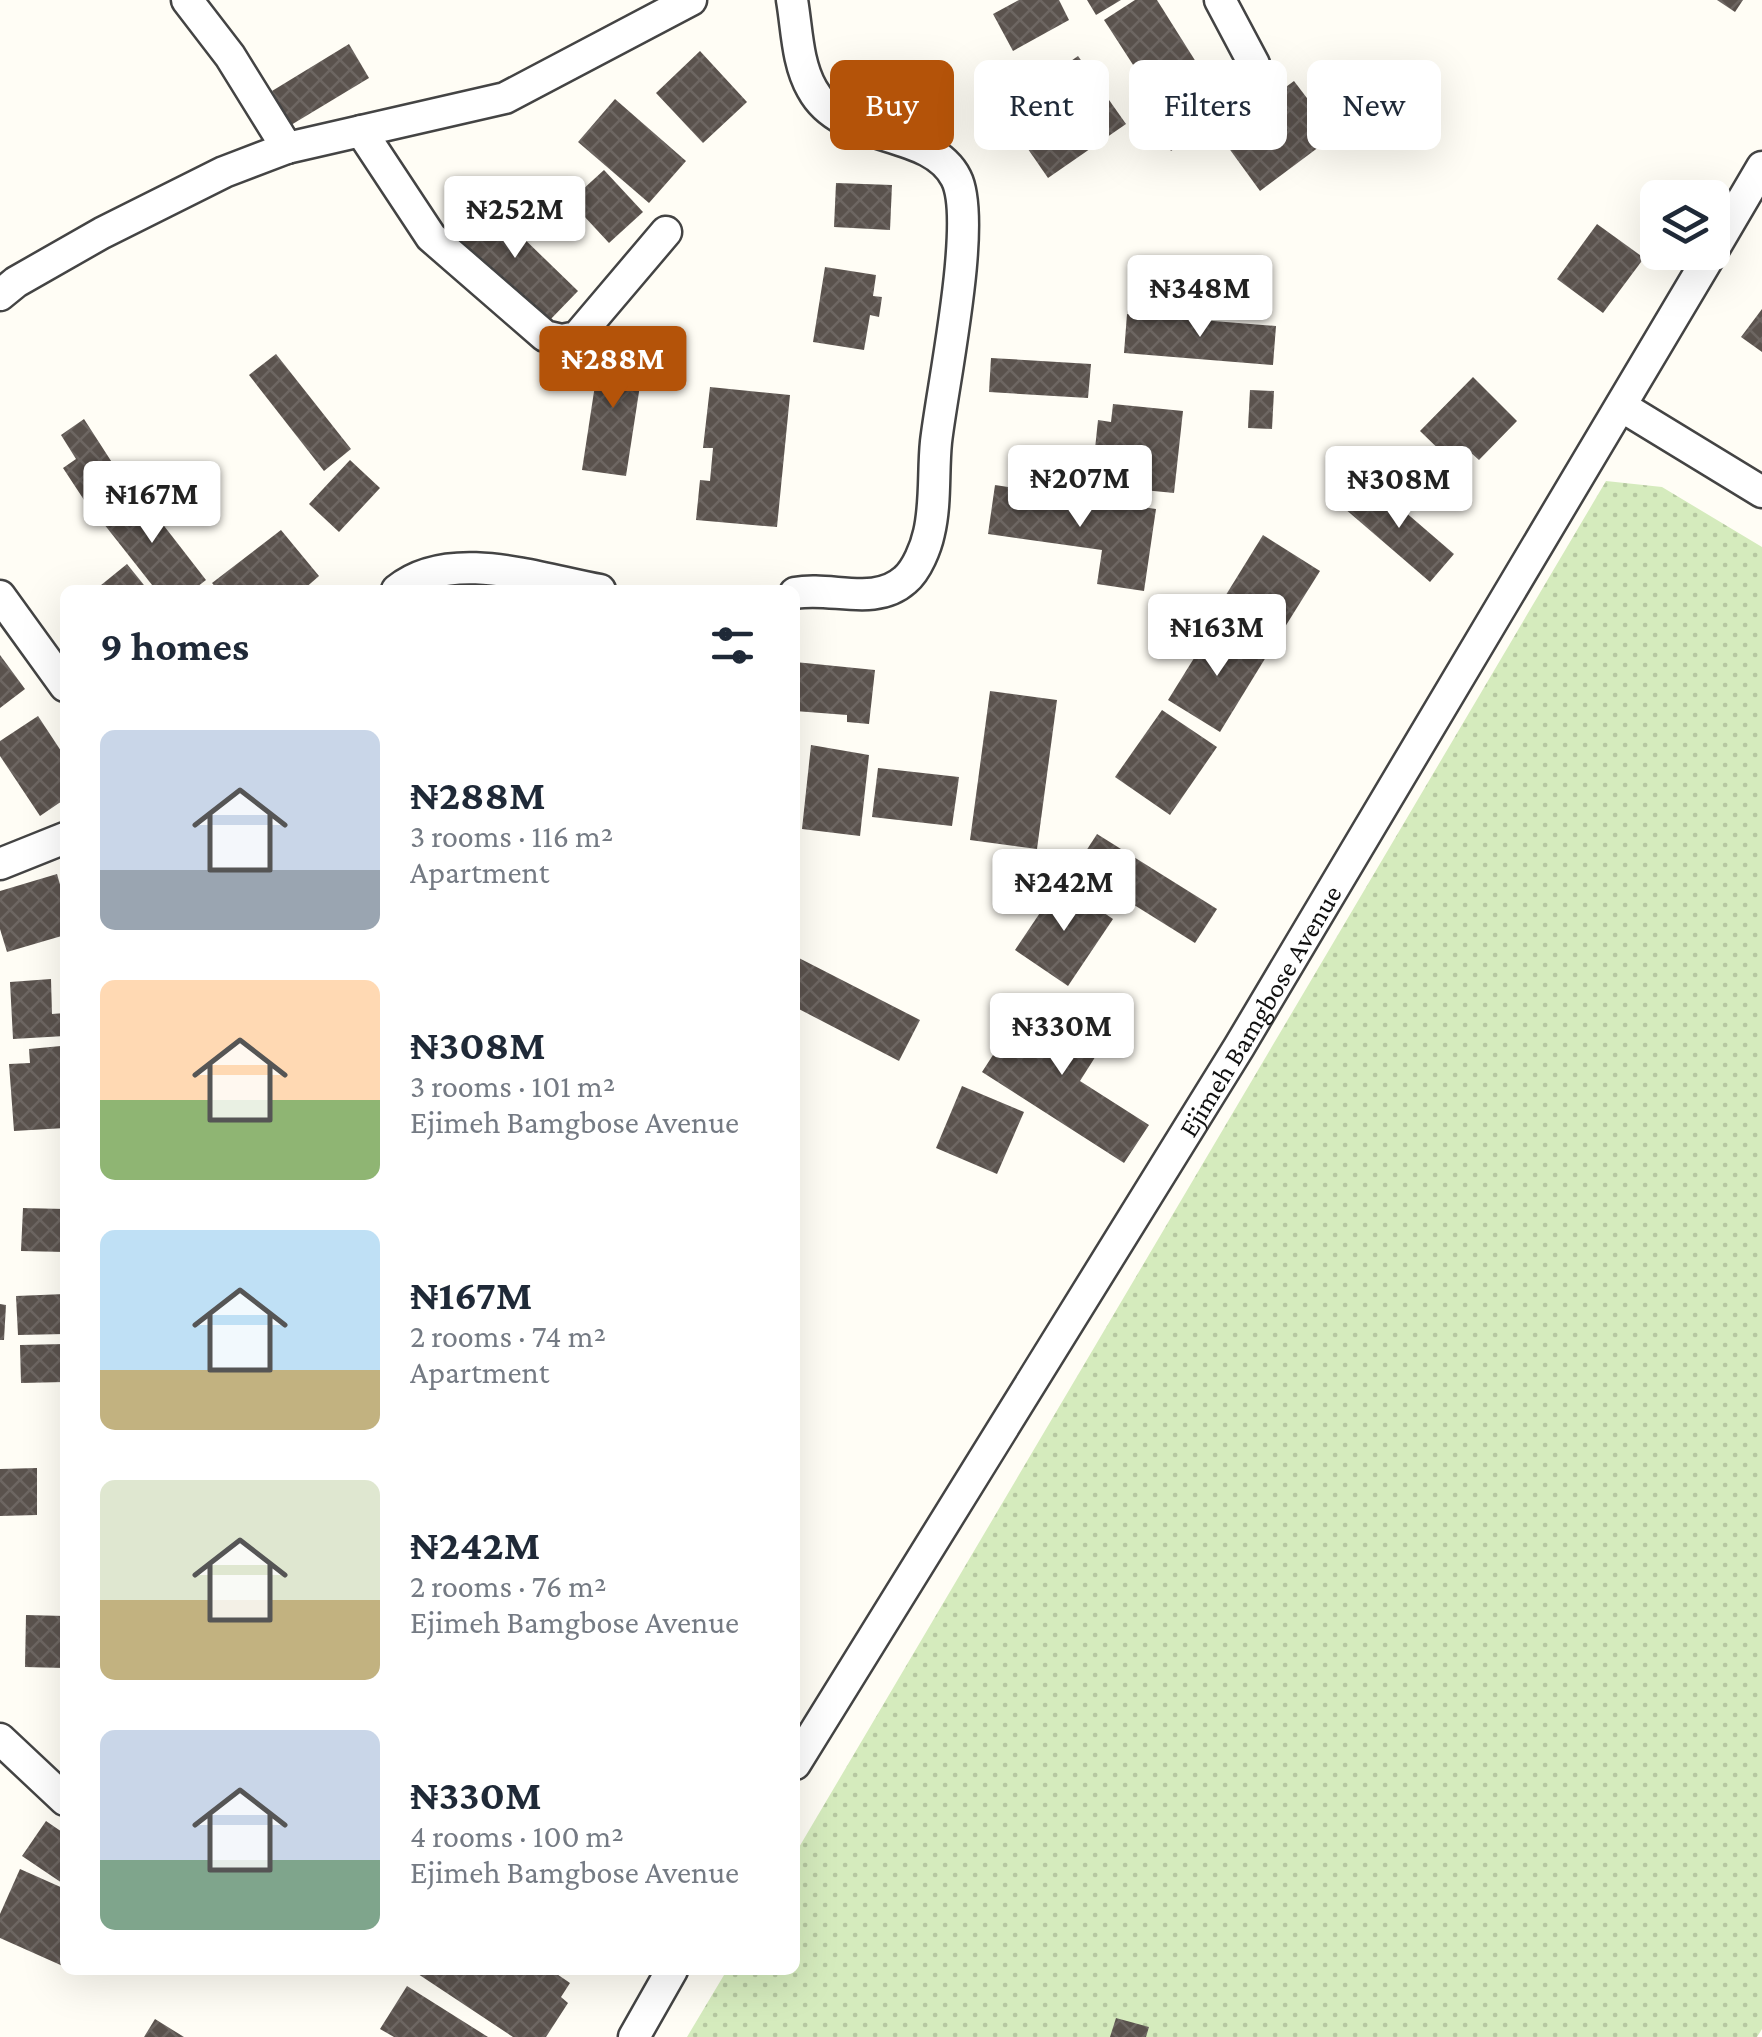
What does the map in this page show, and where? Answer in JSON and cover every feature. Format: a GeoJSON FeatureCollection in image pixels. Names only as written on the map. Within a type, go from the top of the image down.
{"type":"FeatureCollection","features":[{"type":"Feature","properties":{"kind":"street"},"geometry":{"type":"LineString","coordinates":[[187,0],[230,56],[287,148]]}},
{"type":"Feature","properties":{"kind":"street"},"geometry":{"type":"LineString","coordinates":[[0,295],[16,282],[177,194],[287,148],[504,98],[691,0]]}},
{"type":"Feature","properties":{"kind":"street"},"geometry":{"type":"LineString","coordinates":[[792,0],[805,74],[813,92],[838,120],[941,160],[956,178],[962,198],[959,277],[936,440],[929,532],[919,560],[906,580],[878,594],[800,593]]}},
{"type":"Feature","properties":{"kind":"street"},"geometry":{"type":"LineString","coordinates":[[1220,0],[1252,60]]}},
{"type":"Feature","properties":{"kind":"street"},"geometry":{"type":"LineString","coordinates":[[361,131],[431,237],[545,336],[562,340],[577,336],[666,232]]}},
{"type":"Feature","properties":{"kind":"street","name":"Ejimeh Bamgbose Avenue"},"geometry":{"type":"LineString","coordinates":[[1730,221],[1762,167]]}},
{"type":"Feature","properties":{"kind":"street","name":"Ejimeh Bamgbose Avenue"},"geometry":{"type":"LineString","coordinates":[[800,1756],[1238,1046],[1701,270]]}},
{"type":"Feature","properties":{"kind":"street"},"geometry":{"type":"LineString","coordinates":[[1621,406],[1762,492]]}},
{"type":"Feature","properties":{"kind":"street"},"geometry":{"type":"LineString","coordinates":[[403,585],[441,568],[474,567],[573,585]]}},
{"type":"Feature","properties":{"kind":"street"},"geometry":{"type":"LineString","coordinates":[[0,596],[60,679]]}},
{"type":"Feature","properties":{"kind":"street"},"geometry":{"type":"LineString","coordinates":[[0,864],[60,840]]}},
{"type":"Feature","properties":{"kind":"street"},"geometry":{"type":"LineString","coordinates":[[0,1739],[60,1795]]}},
{"type":"Feature","properties":{"kind":"street"},"geometry":{"type":"LineString","coordinates":[[634,2037],[669,1975]]}},
{"type":"Feature","properties":{"kind":"green space"},"geometry":{"type":"Polygon","coordinates":[[[1606,481],[1662,487],[1762,547],[1762,2029],[1757,2037],[687,2037],[724,1975],[800,1975],[800,1846],[1606,481]]]}},
{"type":"Feature","properties":{"kind":"building"},"geometry":{"type":"Polygon","coordinates":[[[1019,0],[1059,0],[1069,20],[1013,51],[993,14],[1019,0]]]}},
{"type":"Feature","properties":{"kind":"building"},"geometry":{"type":"Polygon","coordinates":[[[1087,0],[1121,0],[1096,15],[1087,0]]]}},
{"type":"Feature","properties":{"kind":"building"},"geometry":{"type":"Polygon","coordinates":[[[1135,0],[1157,0],[1195,60],[1130,60],[1104,20],[1135,0]]]}},
{"type":"Feature","properties":{"kind":"building"},"geometry":{"type":"Polygon","coordinates":[[[1717,0],[1743,0],[1735,12],[1717,0]]]}},
{"type":"Feature","properties":{"kind":"building"},"geometry":{"type":"Polygon","coordinates":[[[349,44],[369,78],[291,125],[272,91],[349,44]]]}},
{"type":"Feature","properties":{"kind":"building"},"geometry":{"type":"Polygon","coordinates":[[[700,51],[747,102],[703,143],[656,93],[700,51]]]}},
{"type":"Feature","properties":{"kind":"building"},"geometry":{"type":"Polygon","coordinates":[[[1294,81],[1307,98],[1307,150],[1315,150],[1260,191],[1230,150],[1287,150],[1287,86],[1294,81]]]}},
{"type":"Feature","properties":{"kind":"building"},"geometry":{"type":"Polygon","coordinates":[[[615,99],[686,161],[649,203],[578,142],[615,99]]]}},
{"type":"Feature","properties":{"kind":"building"},"geometry":{"type":"Polygon","coordinates":[[[1109,100],[1126,124],[1109,136],[1109,100]]]}},
{"type":"Feature","properties":{"kind":"building"},"geometry":{"type":"Polygon","coordinates":[[[1029,150],[1088,150],[1048,178],[1029,150]]]}},
{"type":"Feature","properties":{"kind":"building"},"geometry":{"type":"Polygon","coordinates":[[[604,170],[643,212],[609,243],[570,201],[604,170]]]}},
{"type":"Feature","properties":{"kind":"building"},"geometry":{"type":"Polygon","coordinates":[[[836,183],[892,185],[890,230],[834,227],[836,183]]]}},
{"type":"Feature","properties":{"kind":"building"},"geometry":{"type":"Polygon","coordinates":[[[484,200],[578,291],[547,323],[452,232],[484,200]]]}},
{"type":"Feature","properties":{"kind":"building"},"geometry":{"type":"Polygon","coordinates":[[[1597,224],[1640,255],[1640,263],[1603,313],[1557,279],[1597,224]]]}},
{"type":"Feature","properties":{"kind":"building"},"geometry":{"type":"Polygon","coordinates":[[[825,267],[876,275],[873,296],[882,297],[879,317],[870,315],[864,350],[813,342],[825,267]]]}},
{"type":"Feature","properties":{"kind":"building"},"geometry":{"type":"Polygon","coordinates":[[[1762,309],[1762,352],[1741,337],[1762,309]]]}},
{"type":"Feature","properties":{"kind":"building"},"geometry":{"type":"Polygon","coordinates":[[[1127,314],[1276,326],[1273,365],[1124,353],[1127,314]]]}},
{"type":"Feature","properties":{"kind":"building"},"geometry":{"type":"Polygon","coordinates":[[[601,346],[645,353],[626,476],[582,470],[601,346]]]}},
{"type":"Feature","properties":{"kind":"building"},"geometry":{"type":"Polygon","coordinates":[[[276,354],[351,449],[324,471],[249,375],[276,354]]]}},
{"type":"Feature","properties":{"kind":"building"},"geometry":{"type":"Polygon","coordinates":[[[991,358],[1091,364],[1088,398],[989,392],[991,358]]]}},
{"type":"Feature","properties":{"kind":"building"},"geometry":{"type":"Polygon","coordinates":[[[1473,377],[1517,421],[1479,460],[1469,451],[1455,465],[1420,431],[1473,377]]]}},
{"type":"Feature","properties":{"kind":"building"},"geometry":{"type":"Polygon","coordinates":[[[710,387],[790,395],[777,527],[696,520],[700,480],[710,481],[713,448],[703,448],[710,387]]]}},
{"type":"Feature","properties":{"kind":"building"},"geometry":{"type":"Polygon","coordinates":[[[1250,390],[1274,391],[1272,429],[1248,428],[1250,390]]]}},
{"type":"Feature","properties":{"kind":"building"},"geometry":{"type":"Polygon","coordinates":[[[1113,404],[1183,411],[1174,493],[1103,486],[1105,469],[1093,468],[1098,420],[1111,422],[1113,404]]]}},
{"type":"Feature","properties":{"kind":"building"},"geometry":{"type":"Polygon","coordinates":[[[84,419],[124,481],[88,506],[63,468],[76,459],[61,435],[84,419]]]}},
{"type":"Feature","properties":{"kind":"building"},"geometry":{"type":"Polygon","coordinates":[[[350,460],[380,488],[339,532],[309,504],[350,460]]]}},
{"type":"Feature","properties":{"kind":"building"},"geometry":{"type":"Polygon","coordinates":[[[1368,480],[1454,554],[1430,582],[1344,508],[1368,480]]]}},
{"type":"Feature","properties":{"kind":"building"},"geometry":{"type":"Polygon","coordinates":[[[995,485],[1156,509],[1144,591],[1097,584],[1102,550],[988,534],[995,485]]]}},
{"type":"Feature","properties":{"kind":"building"},"geometry":{"type":"Polygon","coordinates":[[[137,491],[206,580],[200,585],[152,585],[100,519],[137,491]]]}},
{"type":"Feature","properties":{"kind":"building"},"geometry":{"type":"Polygon","coordinates":[[[281,530],[319,576],[309,585],[212,583],[281,530]]]}},
{"type":"Feature","properties":{"kind":"building"},"geometry":{"type":"Polygon","coordinates":[[[1263,535],[1320,571],[1273,646],[1216,611],[1263,535]]]}},
{"type":"Feature","properties":{"kind":"building"},"geometry":{"type":"Polygon","coordinates":[[[127,564],[144,585],[101,585],[127,564]]]}},
{"type":"Feature","properties":{"kind":"building"},"geometry":{"type":"Polygon","coordinates":[[[1214,626],[1266,657],[1220,732],[1168,700],[1214,626]]]}},
{"type":"Feature","properties":{"kind":"building"},"geometry":{"type":"Polygon","coordinates":[[[0,655],[25,689],[0,708],[0,655]]]}},
{"type":"Feature","properties":{"kind":"building"},"geometry":{"type":"Polygon","coordinates":[[[800,662],[875,670],[869,724],[847,722],[847,715],[800,711],[800,662]]]}},
{"type":"Feature","properties":{"kind":"building"},"geometry":{"type":"Polygon","coordinates":[[[990,691],[1057,700],[1037,849],[970,840],[990,691]]]}},
{"type":"Feature","properties":{"kind":"building"},"geometry":{"type":"Polygon","coordinates":[[[1162,710],[1217,747],[1170,815],[1115,777],[1162,710]]]}},
{"type":"Feature","properties":{"kind":"building"},"geometry":{"type":"Polygon","coordinates":[[[38,716],[60,749],[60,802],[40,816],[0,756],[0,741],[38,716]]]}},
{"type":"Feature","properties":{"kind":"building"},"geometry":{"type":"Polygon","coordinates":[[[811,745],[869,755],[860,836],[802,829],[811,745]]]}},
{"type":"Feature","properties":{"kind":"building"},"geometry":{"type":"Polygon","coordinates":[[[878,768],[959,777],[952,826],[872,817],[878,768]]]}},
{"type":"Feature","properties":{"kind":"building"},"geometry":{"type":"Polygon","coordinates":[[[1097,834],[1217,909],[1195,943],[1075,868],[1097,834]]]}},
{"type":"Feature","properties":{"kind":"building"},"geometry":{"type":"Polygon","coordinates":[[[57,874],[60,936],[7,952],[0,929],[0,891],[57,874]]]}},
{"type":"Feature","properties":{"kind":"building"},"geometry":{"type":"Polygon","coordinates":[[[1060,883],[1113,919],[1068,986],[1015,950],[1060,883]]]}},
{"type":"Feature","properties":{"kind":"building"},"geometry":{"type":"Polygon","coordinates":[[[800,959],[920,1020],[899,1061],[800,1010],[800,959]]]}},
{"type":"Feature","properties":{"kind":"building"},"geometry":{"type":"Polygon","coordinates":[[[51,979],[52,1014],[60,1013],[60,1036],[13,1039],[10,982],[51,979]]]}},
{"type":"Feature","properties":{"kind":"building"},"geometry":{"type":"Polygon","coordinates":[[[1031,996],[1104,1043],[1080,1081],[1149,1125],[1124,1163],[982,1072],[1031,996]]]}},
{"type":"Feature","properties":{"kind":"building"},"geometry":{"type":"Polygon","coordinates":[[[60,1046],[60,1128],[14,1131],[9,1064],[30,1063],[29,1049],[60,1046]]]}},
{"type":"Feature","properties":{"kind":"building"},"geometry":{"type":"Polygon","coordinates":[[[962,1086],[1024,1112],[997,1174],[936,1148],[962,1086]]]}},
{"type":"Feature","properties":{"kind":"building"},"geometry":{"type":"Polygon","coordinates":[[[23,1208],[60,1209],[60,1252],[21,1251],[23,1208]]]}},
{"type":"Feature","properties":{"kind":"building"},"geometry":{"type":"Polygon","coordinates":[[[60,1294],[60,1334],[18,1335],[16,1296],[60,1294]]]}},
{"type":"Feature","properties":{"kind":"building"},"geometry":{"type":"Polygon","coordinates":[[[0,1304],[6,1305],[4,1340],[0,1340],[0,1304]]]}},
{"type":"Feature","properties":{"kind":"building"},"geometry":{"type":"Polygon","coordinates":[[[60,1344],[60,1382],[21,1383],[20,1345],[60,1344]]]}},
{"type":"Feature","properties":{"kind":"building"},"geometry":{"type":"Polygon","coordinates":[[[37,1468],[37,1515],[0,1516],[0,1469],[37,1468]]]}},
{"type":"Feature","properties":{"kind":"building"},"geometry":{"type":"Polygon","coordinates":[[[26,1615],[60,1616],[60,1668],[25,1667],[26,1615]]]}},
{"type":"Feature","properties":{"kind":"building"},"geometry":{"type":"Polygon","coordinates":[[[46,1821],[60,1831],[60,1882],[22,1856],[46,1821]]]}},
{"type":"Feature","properties":{"kind":"building"},"geometry":{"type":"Polygon","coordinates":[[[20,1869],[60,1887],[60,1965],[0,1938],[0,1914],[20,1869]]]}},
{"type":"Feature","properties":{"kind":"building"},"geometry":{"type":"Polygon","coordinates":[[[420,1975],[558,1975],[570,1983],[561,1997],[568,2003],[546,2037],[513,2037],[420,1975]]]}},
{"type":"Feature","properties":{"kind":"building"},"geometry":{"type":"Polygon","coordinates":[[[407,1986],[488,2037],[394,2037],[380,2029],[407,1986]]]}},
{"type":"Feature","properties":{"kind":"building"},"geometry":{"type":"Polygon","coordinates":[[[1116,2018],[1149,2027],[1146,2037],[1110,2037],[1116,2018]]]}},
{"type":"Feature","properties":{"kind":"building"},"geometry":{"type":"Polygon","coordinates":[[[155,2019],[184,2037],[144,2037],[155,2019]]]}}]}
